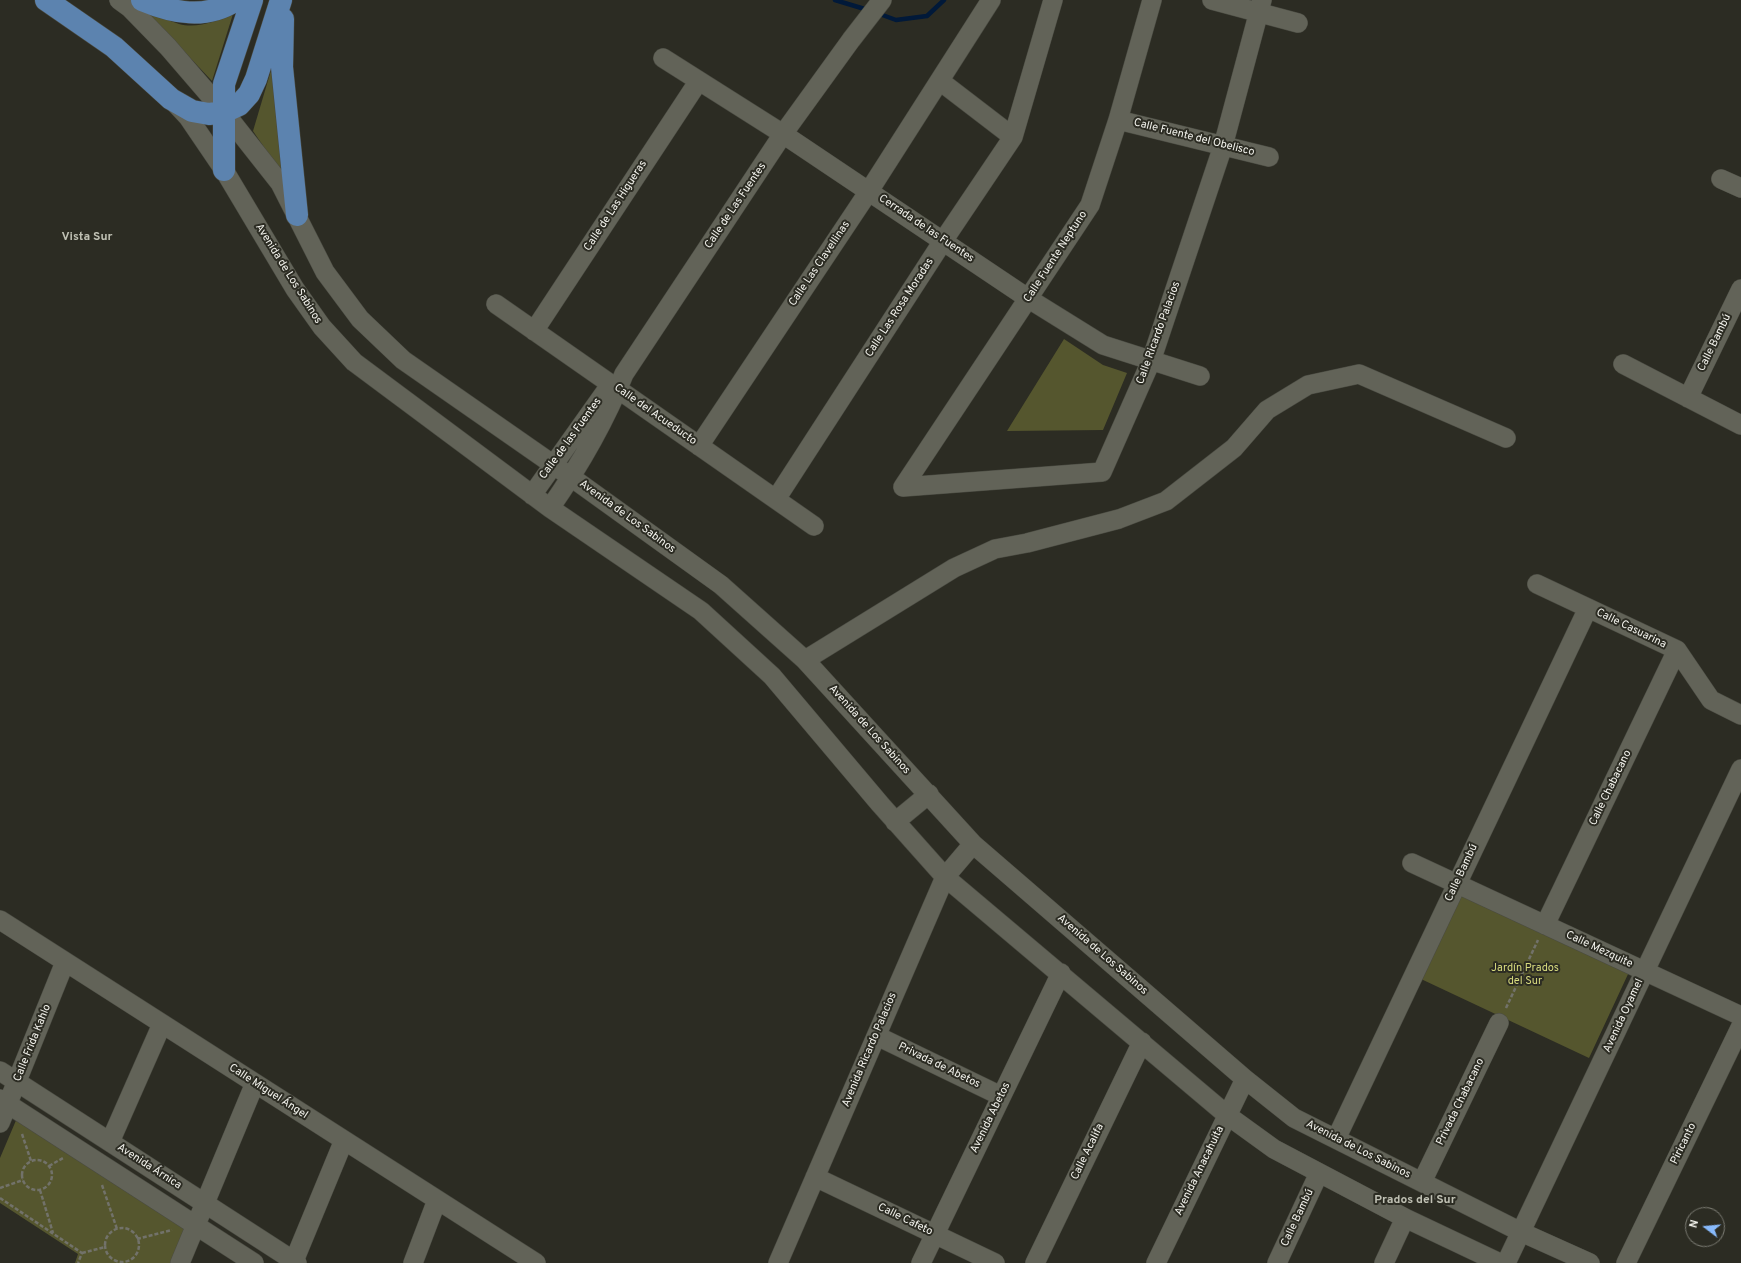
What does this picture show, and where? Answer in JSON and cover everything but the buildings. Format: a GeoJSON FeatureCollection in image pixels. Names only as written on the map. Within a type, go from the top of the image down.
{"type":"FeatureCollection","features":[{"type":"Feature","properties":{"kind":"main road"},"geometry":{"type":"LineString","coordinates":[[46,0],[114,47],[172,100],[192,111],[209,114],[224,112],[239,104],[249,94],[256,80],[282,0]]}},
{"type":"Feature","properties":{"kind":"main road"},"geometry":{"type":"LineString","coordinates":[[142,0],[180,11],[197,14],[223,7],[236,0]]}},
{"type":"Feature","properties":{"kind":"main road"},"geometry":{"type":"LineString","coordinates":[[224,170],[224,84],[252,0]]}},
{"type":"Feature","properties":{"kind":"main road"},"geometry":{"type":"LineString","coordinates":[[282,0],[282,67],[296,215]]}},
{"type":"Feature","properties":{"kind":"street","name":"Avenida de Los Sabinos"},"geometry":{"type":"LineString","coordinates":[[119,0],[130,8],[168,47],[224,112],[280,183],[325,272],[360,319],[403,360],[571,477],[722,585],[805,660],[904,770],[929,794],[973,844],[1245,1079],[1294,1118],[1521,1232],[1590,1263]]}},
{"type":"Feature","properties":{"kind":"street","name":"Calle Las Clavellinas"},"geometry":{"type":"LineString","coordinates":[[699,446],[869,191],[991,0]]}},
{"type":"Feature","properties":{"kind":"street","name":"Calle Las Rosa Moradas"},"geometry":{"type":"LineString","coordinates":[[776,499],[943,241],[1013,137],[1053,0]]}},
{"type":"Feature","properties":{"kind":"street","name":"Calle Fuente Neptuno"},"geometry":{"type":"LineString","coordinates":[[903,487],[1090,205],[1118,120],[1152,0]]}},
{"type":"Feature","properties":{"kind":"street"},"geometry":{"type":"LineString","coordinates":[[1212,0],[1261,7],[1298,23]]}},
{"type":"Feature","properties":{"kind":"street","name":"Calle de Las Fuentes"},"geometry":{"type":"LineString","coordinates":[[618,382],[783,134],[880,2]]}},
{"type":"Feature","properties":{"kind":"street","name":"Calle Ricardo Palacios"},"geometry":{"type":"LineString","coordinates":[[903,487],[1102,472],[1151,361],[1223,146],[1261,7]]}},
{"type":"Feature","properties":{"kind":"street","name":"Cerrada de las Fuentes"},"geometry":{"type":"LineString","coordinates":[[663,58],[698,82],[783,134],[1029,299],[1103,345],[1200,376]]}},
{"type":"Feature","properties":{"kind":"street"},"geometry":{"type":"LineString","coordinates":[[940,81],[1013,137]]}},
{"type":"Feature","properties":{"kind":"street","name":"Calle de Las Higueras"},"geometry":{"type":"LineString","coordinates":[[534,331],[698,82]]}},
{"type":"Feature","properties":{"kind":"street","name":"Avenida de Los Sabinos"},"geometry":{"type":"LineString","coordinates":[[172,100],[188,118],[224,170],[295,289],[322,327],[354,362],[550,508],[701,611],[772,676],[895,822],[945,877],[1061,973],[1227,1115],[1274,1149],[1406,1218],[1500,1263]]}},
{"type":"Feature","properties":{"kind":"street","name":"Calle Fuente del Obelisco"},"geometry":{"type":"LineString","coordinates":[[1118,120],[1269,157]]}},
{"type":"Feature","properties":{"kind":"street"},"geometry":{"type":"LineString","coordinates":[[1721,179],[1741,188]]}},
{"type":"Feature","properties":{"kind":"street","name":"Calle Bambú"},"geometry":{"type":"LineString","coordinates":[[1688,398],[1741,289]]}},
{"type":"Feature","properties":{"kind":"street","name":"Calle del Acueducto"},"geometry":{"type":"LineString","coordinates":[[496,304],[534,331],[618,382],[699,446],[814,526]]}},
{"type":"Feature","properties":{"kind":"street"},"geometry":{"type":"LineString","coordinates":[[1623,364],[1741,425]]}},
{"type":"Feature","properties":{"kind":"street"},"geometry":{"type":"LineString","coordinates":[[805,660],[954,568],[995,549],[1027,543],[1119,519],[1166,501],[1234,448],[1268,410],[1308,385],[1359,374],[1506,438]]}},
{"type":"Feature","properties":{"kind":"street","name":"Calle de las Fuentes"},"geometry":{"type":"LineString","coordinates":[[532,494],[552,465],[618,382]]}},
{"type":"Feature","properties":{"kind":"street","name":"Calle de las Fuentes"},"geometry":{"type":"LineString","coordinates":[[550,508],[571,477],[618,382]]}},
{"type":"Feature","properties":{"kind":"street","name":"Calle Casuarina"},"geometry":{"type":"LineString","coordinates":[[1536,584],[1677,650],[1711,700],[1741,715]]}},
{"type":"Feature","properties":{"kind":"street","name":"Calle Bambú"},"geometry":{"type":"LineString","coordinates":[[1336,1139],[1588,608]]}},
{"type":"Feature","properties":{"kind":"street","name":"Calle Chabacano"},"geometry":{"type":"LineString","coordinates":[[1545,925],[1677,650]]}},
{"type":"Feature","properties":{"kind":"street","name":"Avenida Oyamel"},"geometry":{"type":"LineString","coordinates":[[1506,1263],[1741,769]]}},
{"type":"Feature","properties":{"kind":"street"},"geometry":{"type":"LineString","coordinates":[[895,822],[929,794]]}},
{"type":"Feature","properties":{"kind":"street","name":"Avenida Ricardo Palacios"},"geometry":{"type":"LineString","coordinates":[[778,1263],[945,877],[973,844]]}},
{"type":"Feature","properties":{"kind":"street","name":"Calle Mezquite"},"geometry":{"type":"LineString","coordinates":[[1412,863],[1741,1016]]}},
{"type":"Feature","properties":{"kind":"street","name":"Calle Miguel Ángel"},"geometry":{"type":"LineString","coordinates":[[0,920],[532,1262]]}},
{"type":"Feature","properties":{"kind":"street","name":"Calle Frida Kahlo"},"geometry":{"type":"LineString","coordinates":[[0,1123],[4,1102],[17,1082],[65,962]]}},
{"type":"Feature","properties":{"kind":"street","name":"Avenida Abetos"},"geometry":{"type":"LineString","coordinates":[[921,1263],[1061,973]]}},
{"type":"Feature","properties":{"kind":"street","name":"Privada Chabacano"},"geometry":{"type":"LineString","coordinates":[[1422,1182],[1499,1023]]}},
{"type":"Feature","properties":{"kind":"street"},"geometry":{"type":"LineString","coordinates":[[110,1142],[162,1024]]}},
{"type":"Feature","properties":{"kind":"street","name":"Piricanto"},"geometry":{"type":"LineString","coordinates":[[1626,1263],[1741,1026]]}},
{"type":"Feature","properties":{"kind":"street","name":"Privada de Abetos"},"geometry":{"type":"LineString","coordinates":[[877,1036],[1001,1096]]}},
{"type":"Feature","properties":{"kind":"street","name":"Calle Acalifa"},"geometry":{"type":"LineString","coordinates":[[1035,1263],[1142,1042]]}},
{"type":"Feature","properties":{"kind":"street","name":"Avenida Árnica"},"geometry":{"type":"LineString","coordinates":[[0,1071],[295,1262]]}},
{"type":"Feature","properties":{"kind":"street","name":"Avenida Anacahuita"},"geometry":{"type":"LineString","coordinates":[[1156,1263],[1245,1079]]}},
{"type":"Feature","properties":{"kind":"street"},"geometry":{"type":"LineString","coordinates":[[180,1263],[187,1227],[205,1204],[255,1083]]}},
{"type":"Feature","properties":{"kind":"street"},"geometry":{"type":"LineString","coordinates":[[4,1102],[187,1227],[254,1263]]}},
{"type":"Feature","properties":{"kind":"street"},"geometry":{"type":"LineString","coordinates":[[295,1262],[344,1140]]}},
{"type":"Feature","properties":{"kind":"street","name":"Calle Bambú"},"geometry":{"type":"LineString","coordinates":[[1277,1263],[1319,1173]]}},
{"type":"Feature","properties":{"kind":"street","name":"Calle Cafeto"},"geometry":{"type":"LineString","coordinates":[[816,1177],[995,1263]]}},
{"type":"Feature","properties":{"kind":"street"},"geometry":{"type":"LineString","coordinates":[[413,1263],[437,1200]]}},
{"type":"Feature","properties":{"kind":"street"},"geometry":{"type":"LineString","coordinates":[[1384,1263],[1406,1218]]}},
{"type":"Feature","properties":{"kind":"path"},"geometry":{"type":"LineString","coordinates":[[1499,1023],[1545,925]]}},
{"type":"Feature","properties":{"kind":"path"},"geometry":{"type":"LineString","coordinates":[[21,1128],[31,1162]]}},
{"type":"Feature","properties":{"kind":"path"},"geometry":{"type":"LineString","coordinates":[[50,1166],[70,1154]]}},
{"type":"Feature","properties":{"kind":"path"},"geometry":{"type":"LineString","coordinates":[[38,1160],[43,1161],[50,1166],[52,1173],[50,1183],[40,1190],[29,1188],[23,1180],[23,1170],[25,1166],[31,1162],[38,1160]]}},
{"type":"Feature","properties":{"kind":"path"},"geometry":{"type":"LineString","coordinates":[[100,1179],[117,1229]]}},
{"type":"Feature","properties":{"kind":"path"},"geometry":{"type":"LineString","coordinates":[[0,1188],[23,1180]]}},
{"type":"Feature","properties":{"kind":"path"},"geometry":{"type":"LineString","coordinates":[[40,1190],[53,1234]]}},
{"type":"Feature","properties":{"kind":"path"},"geometry":{"type":"LineString","coordinates":[[0,1198],[82,1253],[105,1247]]}},
{"type":"Feature","properties":{"kind":"path"},"geometry":{"type":"LineString","coordinates":[[137,1239],[187,1227]]}},
{"type":"Feature","properties":{"kind":"path"},"geometry":{"type":"LineString","coordinates":[[117,1229],[129,1230],[137,1239],[139,1248],[137,1253],[128,1262],[118,1262],[109,1256],[105,1247],[108,1235],[117,1229]]}},
{"type":"Feature","properties":{"kind":"path"},"geometry":{"type":"LineString","coordinates":[[78,1263],[82,1253]]}},
{"type":"Feature","properties":{"kind":"green space"},"geometry":{"type":"Polygon","coordinates":[[[144,9],[170,21],[193,26],[207,24],[233,14],[212,81],[144,9]]]}},
{"type":"Feature","properties":{"kind":"green space"},"geometry":{"type":"Polygon","coordinates":[[[275,57],[285,178],[253,131],[275,57]]]}},
{"type":"Feature","properties":{"kind":"green space"},"geometry":{"type":"Polygon","coordinates":[[[1064,339],[1103,365],[1127,373],[1103,430],[1007,431],[1064,339]]]}},
{"type":"Feature","properties":{"kind":"green space","name":"Jardín Prados del Sur"},"geometry":{"type":"Polygon","coordinates":[[[1461,893],[1629,972],[1589,1058],[1421,979],[1461,893]]]}},
{"type":"Feature","properties":{"kind":"green space"},"geometry":{"type":"Polygon","coordinates":[[[17,1118],[180,1221],[185,1232],[172,1263],[75,1263],[78,1254],[0,1203],[0,1158],[17,1118]]]}},
{"type":"Feature","properties":{"kind":"waterway"},"geometry":{"type":"LineString","coordinates":[[835,0],[868,10]]}},
{"type":"Feature","properties":{"kind":"waterway"},"geometry":{"type":"LineString","coordinates":[[877,13],[896,20],[927,16],[944,0]]}},
{"type":"Feature","properties":{"kind":"district","name":"Vista Sur"},"geometry":{"type":"Point","coordinates":[87,238]}},
{"type":"Feature","properties":{"kind":"district","name":"Prados del Sur"},"geometry":{"type":"Point","coordinates":[1415,1201]}}]}
